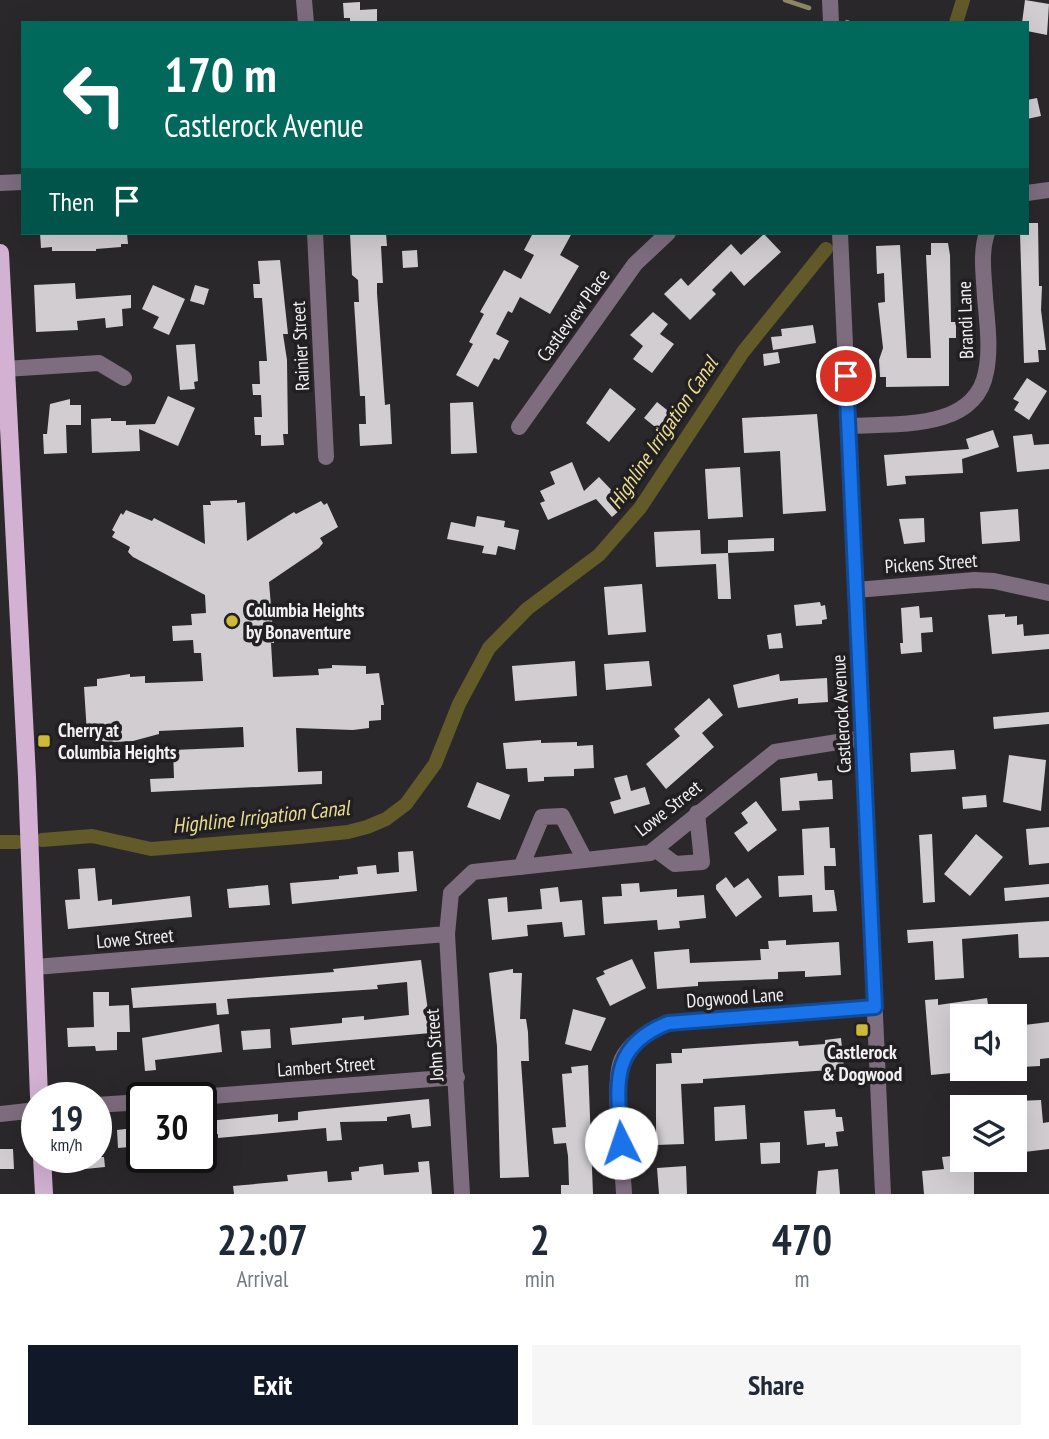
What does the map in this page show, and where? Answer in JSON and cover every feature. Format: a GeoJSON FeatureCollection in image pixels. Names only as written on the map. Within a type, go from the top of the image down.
{"type":"FeatureCollection","features":[{"type":"Feature","properties":{"kind":"main road"},"geometry":{"type":"LineString","coordinates":[[0,253],[39,1082]]}},
{"type":"Feature","properties":{"kind":"main road"},"geometry":{"type":"LineString","coordinates":[[43,1173],[44,1194]]}},
{"type":"Feature","properties":{"kind":"street"},"geometry":{"type":"LineString","coordinates":[[304,0],[306,21]]}},
{"type":"Feature","properties":{"kind":"street"},"geometry":{"type":"LineString","coordinates":[[830,0],[831,21]]}},
{"type":"Feature","properties":{"kind":"street"},"geometry":{"type":"LineString","coordinates":[[0,183],[21,182]]}},
{"type":"Feature","properties":{"kind":"street"},"geometry":{"type":"LineString","coordinates":[[1029,193],[1049,190]]}},
{"type":"Feature","properties":{"kind":"street","name":"Rainier Street"},"geometry":{"type":"LineString","coordinates":[[316,235],[326,457]]}},
{"type":"Feature","properties":{"kind":"street","name":"Castleview Place"},"geometry":{"type":"LineString","coordinates":[[519,427],[635,264],[666,235]]}},
{"type":"Feature","properties":{"kind":"street","name":"Castlerock Avenue"},"geometry":{"type":"LineString","coordinates":[[840,235],[883,1194]]}},
{"type":"Feature","properties":{"kind":"street","name":"Brandi Lane"},"geometry":{"type":"LineString","coordinates":[[849,426],[940,418],[964,407],[979,391],[988,359],[983,251],[987,235]]}},
{"type":"Feature","properties":{"kind":"street"},"geometry":{"type":"LineString","coordinates":[[3,357],[99,363],[124,378]]}},
{"type":"Feature","properties":{"kind":"street","name":"Pickens Street"},"geometry":{"type":"LineString","coordinates":[[856,590],[975,580],[994,581],[1049,593]]}},
{"type":"Feature","properties":{"kind":"street","name":"Lowe Street"},"geometry":{"type":"LineString","coordinates":[[451,893],[472,872],[650,853],[775,752],[863,738]]}},
{"type":"Feature","properties":{"kind":"street"},"geometry":{"type":"LineString","coordinates":[[655,849],[675,864],[702,862],[697,813]]}},
{"type":"Feature","properties":{"kind":"street"},"geometry":{"type":"LineString","coordinates":[[520,867],[542,817],[562,816],[586,860]]}},
{"type":"Feature","properties":{"kind":"street","name":"John Street"},"geometry":{"type":"LineString","coordinates":[[451,893],[447,934],[463,1194]]}},
{"type":"Feature","properties":{"kind":"street","name":"Lowe Street"},"geometry":{"type":"LineString","coordinates":[[35,967],[447,934]]}},
{"type":"Feature","properties":{"kind":"street","name":"Dogwood Lane"},"geometry":{"type":"LineString","coordinates":[[624,1194],[618,1091],[621,1060],[648,1031],[668,1023],[875,1007]]}},
{"type":"Feature","properties":{"kind":"street","name":"Lambert Street"},"geometry":{"type":"LineString","coordinates":[[217,1096],[457,1077]]}},
{"type":"Feature","properties":{"kind":"street"},"geometry":{"type":"LineString","coordinates":[[0,1114],[21,1112]]}},
{"type":"Feature","properties":{"kind":"building"},"geometry":{"type":"Polygon","coordinates":[[[1025,0],[1049,4],[1047,35],[1029,31],[1029,21],[1022,21],[1025,0]]]}},
{"type":"Feature","properties":{"kind":"building"},"geometry":{"type":"Polygon","coordinates":[[[360,2],[360,10],[377,9],[377,21],[350,21],[350,18],[344,18],[343,3],[360,2]]]}},
{"type":"Feature","properties":{"kind":"building"},"geometry":{"type":"Polygon","coordinates":[[[1037,98],[1041,116],[1029,119],[1029,100],[1037,98]]]}},
{"type":"Feature","properties":{"kind":"building"},"geometry":{"type":"Polygon","coordinates":[[[1029,223],[1038,223],[1039,286],[1042,286],[1041,310],[1046,350],[1038,350],[1039,362],[1024,363],[1020,235],[1029,235],[1029,223]]]}},
{"type":"Feature","properties":{"kind":"building"},"geometry":{"type":"Polygon","coordinates":[[[40,235],[127,235],[128,244],[96,251],[52,251],[52,247],[41,248],[40,235]]]}},
{"type":"Feature","properties":{"kind":"building"},"geometry":{"type":"Polygon","coordinates":[[[350,235],[386,235],[387,246],[381,246],[383,283],[377,283],[377,293],[385,405],[390,404],[392,444],[360,446],[359,424],[366,424],[365,396],[360,396],[354,302],[359,302],[358,280],[352,275],[350,235]]]}},
{"type":"Feature","properties":{"kind":"building"},"geometry":{"type":"Polygon","coordinates":[[[532,235],[571,235],[560,255],[579,266],[550,314],[520,297],[512,313],[508,311],[496,334],[509,341],[499,360],[494,358],[478,387],[456,375],[473,344],[469,342],[484,314],[480,312],[504,270],[521,279],[534,255],[524,250],[532,235]]]}},
{"type":"Feature","properties":{"kind":"building"},"geometry":{"type":"Polygon","coordinates":[[[763,235],[781,252],[744,286],[731,271],[712,290],[716,294],[690,320],[664,294],[681,278],[688,286],[731,244],[741,255],[763,235]]]}},
{"type":"Feature","properties":{"kind":"building"},"geometry":{"type":"Polygon","coordinates":[[[931,243],[948,243],[950,255],[951,322],[956,322],[956,338],[949,338],[949,386],[886,387],[886,377],[880,377],[879,360],[883,348],[878,303],[885,302],[884,273],[877,274],[876,246],[900,245],[907,358],[931,358],[926,255],[931,255],[931,243]]]}},
{"type":"Feature","properties":{"kind":"building"},"geometry":{"type":"Polygon","coordinates":[[[417,250],[418,267],[403,268],[402,251],[417,250]]]}},
{"type":"Feature","properties":{"kind":"building"},"geometry":{"type":"Polygon","coordinates":[[[280,260],[288,334],[283,334],[287,360],[288,434],[283,434],[284,445],[261,446],[261,435],[255,435],[254,417],[262,417],[261,395],[253,395],[252,384],[260,384],[259,361],[267,361],[262,298],[254,298],[253,284],[260,284],[258,261],[280,260]]]}},
{"type":"Feature","properties":{"kind":"building"},"geometry":{"type":"Polygon","coordinates":[[[75,283],[76,299],[131,295],[131,308],[122,309],[123,326],[106,328],[105,318],[77,321],[78,330],[36,332],[34,285],[75,283]]]}},
{"type":"Feature","properties":{"kind":"building"},"geometry":{"type":"Polygon","coordinates":[[[153,285],[185,299],[169,335],[153,328],[159,317],[142,309],[153,285]]]}},
{"type":"Feature","properties":{"kind":"building"},"geometry":{"type":"Polygon","coordinates":[[[195,285],[209,289],[204,305],[190,301],[195,285]]]}},
{"type":"Feature","properties":{"kind":"building"},"geometry":{"type":"Polygon","coordinates":[[[653,312],[668,324],[660,334],[674,344],[652,373],[633,359],[643,346],[630,335],[653,312]]]}},
{"type":"Feature","properties":{"kind":"building"},"geometry":{"type":"Polygon","coordinates":[[[813,325],[816,343],[773,350],[771,337],[782,336],[781,329],[813,325]]]}},
{"type":"Feature","properties":{"kind":"building"},"geometry":{"type":"Polygon","coordinates":[[[195,344],[198,381],[194,382],[195,389],[180,390],[176,345],[195,344]]]}},
{"type":"Feature","properties":{"kind":"building"},"geometry":{"type":"Polygon","coordinates":[[[778,352],[780,363],[764,366],[763,354],[778,352]]]}},
{"type":"Feature","properties":{"kind":"building"},"geometry":{"type":"Polygon","coordinates":[[[1027,378],[1047,391],[1029,420],[1014,410],[1019,402],[1013,399],[1027,378]]]}},
{"type":"Feature","properties":{"kind":"building"},"geometry":{"type":"Polygon","coordinates":[[[610,388],[636,409],[609,442],[586,423],[610,388]]]}},
{"type":"Feature","properties":{"kind":"building"},"geometry":{"type":"Polygon","coordinates":[[[168,396],[195,408],[178,446],[139,429],[140,451],[92,453],[91,419],[111,418],[111,421],[126,421],[126,425],[155,424],[168,396]]]}},
{"type":"Feature","properties":{"kind":"building"},"geometry":{"type":"Polygon","coordinates":[[[70,399],[70,405],[81,405],[81,425],[66,425],[67,453],[44,454],[43,434],[47,434],[50,404],[70,399]]]}},
{"type":"Feature","properties":{"kind":"building"},"geometry":{"type":"Polygon","coordinates":[[[473,402],[477,453],[451,454],[450,403],[473,402]]]}},
{"type":"Feature","properties":{"kind":"building"},"geometry":{"type":"Polygon","coordinates":[[[657,402],[677,418],[664,434],[644,418],[657,402]]]}},
{"type":"Feature","properties":{"kind":"building"},"geometry":{"type":"Polygon","coordinates":[[[817,414],[826,511],[783,514],[780,451],[744,453],[742,418],[817,414]]]}},
{"type":"Feature","properties":{"kind":"building"},"geometry":{"type":"Polygon","coordinates":[[[993,430],[999,447],[962,459],[963,473],[905,476],[906,484],[887,486],[884,455],[969,449],[966,439],[993,430]]]}},
{"type":"Feature","properties":{"kind":"building"},"geometry":{"type":"Polygon","coordinates":[[[1032,434],[1034,445],[1049,444],[1049,469],[1017,472],[1013,436],[1032,434]]]}},
{"type":"Feature","properties":{"kind":"building"},"geometry":{"type":"Polygon","coordinates":[[[572,462],[584,491],[599,477],[621,500],[616,505],[620,510],[612,517],[596,499],[548,520],[540,503],[545,501],[540,491],[555,484],[550,472],[572,462]]]}},
{"type":"Feature","properties":{"kind":"building"},"geometry":{"type":"Polygon","coordinates":[[[740,467],[743,517],[708,519],[705,469],[740,467]]]}},
{"type":"Feature","properties":{"kind":"building","name":"Columbia Heights by Bonaventure"},"geometry":{"type":"Polygon","coordinates":[[[237,500],[237,503],[245,502],[247,541],[294,512],[296,514],[321,501],[324,505],[327,503],[338,527],[320,538],[323,543],[319,548],[269,582],[274,643],[271,643],[273,677],[319,675],[318,669],[332,668],[332,665],[366,666],[366,674],[379,673],[384,705],[381,705],[381,720],[369,721],[369,728],[353,730],[296,728],[298,772],[322,771],[322,784],[151,792],[150,779],[174,778],[173,750],[244,747],[243,727],[159,731],[159,734],[133,741],[115,742],[101,741],[100,733],[87,734],[84,687],[97,686],[97,679],[130,674],[130,677],[145,676],[145,683],[203,681],[201,653],[194,653],[193,640],[173,641],[172,626],[192,625],[191,614],[206,613],[205,595],[133,557],[128,552],[130,547],[112,537],[115,532],[112,530],[121,513],[123,515],[126,510],[152,521],[154,518],[205,544],[203,505],[211,505],[210,501],[237,500]]]}},
{"type":"Feature","properties":{"kind":"building"},"geometry":{"type":"Polygon","coordinates":[[[1018,509],[1020,541],[982,544],[980,512],[1018,509]]]}},
{"type":"Feature","properties":{"kind":"building"},"geometry":{"type":"Polygon","coordinates":[[[477,516],[505,521],[504,527],[519,530],[515,550],[498,546],[496,555],[482,553],[484,546],[447,539],[451,522],[475,527],[477,516]]]}},
{"type":"Feature","properties":{"kind":"building"},"geometry":{"type":"Polygon","coordinates":[[[924,518],[925,542],[904,544],[899,519],[924,518]]]}},
{"type":"Feature","properties":{"kind":"building"},"geometry":{"type":"Polygon","coordinates":[[[700,530],[701,554],[728,553],[731,599],[718,599],[716,564],[656,567],[654,532],[700,530]]]}},
{"type":"Feature","properties":{"kind":"building"},"geometry":{"type":"Polygon","coordinates":[[[774,538],[774,551],[728,553],[728,540],[774,538]]]}},
{"type":"Feature","properties":{"kind":"building"},"geometry":{"type":"Polygon","coordinates":[[[642,584],[646,632],[608,635],[604,587],[642,584]]]}},
{"type":"Feature","properties":{"kind":"building"},"geometry":{"type":"Polygon","coordinates":[[[820,602],[821,606],[825,605],[827,619],[822,620],[822,624],[796,626],[794,605],[820,602]]]}},
{"type":"Feature","properties":{"kind":"building"},"geometry":{"type":"Polygon","coordinates":[[[919,606],[920,618],[932,617],[933,632],[921,633],[922,652],[901,654],[901,608],[919,606]]]}},
{"type":"Feature","properties":{"kind":"building"},"geometry":{"type":"Polygon","coordinates":[[[1005,614],[1005,617],[1017,616],[1017,625],[1023,624],[1024,636],[1049,634],[1049,649],[992,654],[988,615],[1005,614]]]}},
{"type":"Feature","properties":{"kind":"building"},"geometry":{"type":"Polygon","coordinates":[[[781,633],[783,648],[769,649],[767,635],[781,633]]]}},
{"type":"Feature","properties":{"kind":"building"},"geometry":{"type":"Polygon","coordinates":[[[575,661],[577,696],[515,701],[512,666],[575,661]]]}},
{"type":"Feature","properties":{"kind":"building"},"geometry":{"type":"Polygon","coordinates":[[[649,661],[652,686],[606,690],[604,664],[649,661]]]}},
{"type":"Feature","properties":{"kind":"building"},"geometry":{"type":"Polygon","coordinates":[[[779,674],[780,681],[827,678],[828,702],[798,704],[798,698],[738,708],[733,685],[779,674]]]}},
{"type":"Feature","properties":{"kind":"building"},"geometry":{"type":"Polygon","coordinates":[[[709,698],[723,715],[702,733],[714,747],[666,789],[646,764],[680,736],[674,729],[709,698]]]}},
{"type":"Feature","properties":{"kind":"building"},"geometry":{"type":"Polygon","coordinates":[[[1049,712],[1049,724],[994,729],[993,717],[1049,712]]]}},
{"type":"Feature","properties":{"kind":"building"},"geometry":{"type":"Polygon","coordinates":[[[541,740],[541,743],[577,742],[577,746],[593,745],[594,768],[574,769],[574,776],[544,777],[544,781],[528,782],[527,768],[506,769],[503,743],[541,740]]]}},
{"type":"Feature","properties":{"kind":"building"},"geometry":{"type":"Polygon","coordinates":[[[954,750],[956,769],[911,772],[910,753],[954,750]]]}},
{"type":"Feature","properties":{"kind":"building"},"geometry":{"type":"Polygon","coordinates":[[[1009,755],[1046,760],[1041,811],[1003,802],[1009,755]]]}},
{"type":"Feature","properties":{"kind":"building"},"geometry":{"type":"Polygon","coordinates":[[[817,773],[818,781],[832,780],[833,799],[799,801],[800,810],[782,811],[780,778],[817,773]]]}},
{"type":"Feature","properties":{"kind":"building"},"geometry":{"type":"Polygon","coordinates":[[[627,775],[631,791],[645,787],[650,804],[614,814],[610,802],[621,799],[614,778],[627,775]]]}},
{"type":"Feature","properties":{"kind":"building"},"geometry":{"type":"Polygon","coordinates":[[[477,782],[510,795],[500,820],[467,807],[477,782]]]}},
{"type":"Feature","properties":{"kind":"building"},"geometry":{"type":"Polygon","coordinates":[[[986,795],[987,807],[963,809],[962,797],[986,795]]]}},
{"type":"Feature","properties":{"kind":"building"},"geometry":{"type":"Polygon","coordinates":[[[756,801],[777,830],[748,852],[734,833],[748,823],[741,813],[756,801]]]}},
{"type":"Feature","properties":{"kind":"building"},"geometry":{"type":"Polygon","coordinates":[[[829,827],[830,848],[835,848],[836,866],[824,866],[825,890],[834,890],[837,911],[813,912],[812,895],[779,897],[778,876],[804,875],[802,829],[829,827]]]}},
{"type":"Feature","properties":{"kind":"building"},"geometry":{"type":"Polygon","coordinates":[[[1049,827],[1049,863],[1029,865],[1026,829],[1049,827]]]}},
{"type":"Feature","properties":{"kind":"building"},"geometry":{"type":"Polygon","coordinates":[[[932,834],[935,902],[923,903],[919,835],[932,834]]]}},
{"type":"Feature","properties":{"kind":"building"},"geometry":{"type":"Polygon","coordinates":[[[976,834],[1003,857],[970,896],[944,874],[976,834]]]}},
{"type":"Feature","properties":{"kind":"building"},"geometry":{"type":"Polygon","coordinates":[[[413,851],[417,891],[292,904],[290,883],[339,879],[339,876],[358,874],[357,867],[376,865],[377,874],[399,872],[398,852],[413,851]]]}},
{"type":"Feature","properties":{"kind":"building"},"geometry":{"type":"Polygon","coordinates":[[[95,868],[98,901],[112,899],[112,905],[190,896],[192,917],[68,929],[65,900],[80,899],[78,869],[95,868]]]}},
{"type":"Feature","properties":{"kind":"building"},"geometry":{"type":"Polygon","coordinates":[[[726,877],[734,888],[748,878],[762,897],[736,917],[716,889],[716,885],[726,877]]]}},
{"type":"Feature","properties":{"kind":"building"},"geometry":{"type":"Polygon","coordinates":[[[639,883],[640,892],[677,889],[677,897],[704,895],[706,918],[679,921],[680,928],[658,930],[657,920],[604,924],[602,897],[622,896],[621,884],[639,883]]]}},
{"type":"Feature","properties":{"kind":"building"},"geometry":{"type":"Polygon","coordinates":[[[1049,884],[1049,897],[1005,901],[1004,888],[1049,884]]]}},
{"type":"Feature","properties":{"kind":"building"},"geometry":{"type":"Polygon","coordinates":[[[268,885],[270,905],[229,908],[227,889],[268,885]]]}},
{"type":"Feature","properties":{"kind":"building"},"geometry":{"type":"Polygon","coordinates":[[[558,887],[560,902],[582,900],[585,935],[564,937],[562,922],[527,925],[528,936],[492,940],[488,899],[507,897],[508,912],[542,909],[540,889],[558,887]]]}},
{"type":"Feature","properties":{"kind":"building"},"geometry":{"type":"Polygon","coordinates":[[[1049,921],[1049,957],[1019,958],[1018,934],[962,939],[964,978],[935,980],[933,941],[908,943],[907,930],[1049,921]]]}},
{"type":"Feature","properties":{"kind":"building"},"geometry":{"type":"Polygon","coordinates":[[[786,940],[786,945],[839,942],[841,975],[805,977],[805,971],[778,972],[778,979],[698,982],[698,986],[657,989],[654,952],[689,949],[690,963],[761,960],[760,949],[769,949],[768,941],[786,940]]]}},
{"type":"Feature","properties":{"kind":"building"},"geometry":{"type":"Polygon","coordinates":[[[632,959],[646,988],[610,1006],[596,978],[605,974],[603,971],[632,959]]]}},
{"type":"Feature","properties":{"kind":"building"},"geometry":{"type":"Polygon","coordinates":[[[421,960],[431,1033],[292,1045],[290,1028],[342,1023],[342,1018],[364,1016],[364,1020],[409,1015],[407,982],[377,985],[378,989],[227,999],[229,1014],[217,1015],[216,1003],[133,1008],[131,988],[334,972],[333,969],[421,960]]]}},
{"type":"Feature","properties":{"kind":"building"},"geometry":{"type":"Polygon","coordinates":[[[513,969],[513,973],[522,973],[520,1019],[526,1019],[528,1032],[529,1061],[521,1061],[529,1177],[500,1178],[497,1046],[489,973],[513,969]]]}},
{"type":"Feature","properties":{"kind":"building"},"geometry":{"type":"Polygon","coordinates":[[[93,992],[109,992],[109,1006],[129,1005],[130,1032],[117,1032],[117,1050],[96,1051],[95,1046],[68,1047],[67,1028],[94,1027],[93,992]]]}},
{"type":"Feature","properties":{"kind":"building"},"geometry":{"type":"Polygon","coordinates":[[[987,998],[988,1004],[950,1004],[950,1073],[931,1075],[925,1000],[938,999],[938,1005],[987,998]]]}},
{"type":"Feature","properties":{"kind":"building"},"geometry":{"type":"Polygon","coordinates":[[[573,1009],[606,1018],[591,1051],[565,1044],[573,1009]]]}},
{"type":"Feature","properties":{"kind":"building"},"geometry":{"type":"Polygon","coordinates":[[[1049,1022],[1049,1058],[1040,1059],[1040,1066],[1027,1067],[1027,1025],[1049,1022]]]}},
{"type":"Feature","properties":{"kind":"building"},"geometry":{"type":"Polygon","coordinates":[[[219,1024],[222,1052],[155,1060],[156,1070],[145,1071],[142,1038],[219,1024]]]}},
{"type":"Feature","properties":{"kind":"building"},"geometry":{"type":"Polygon","coordinates":[[[270,1029],[271,1048],[243,1050],[241,1031],[270,1029]]]}},
{"type":"Feature","properties":{"kind":"building"},"geometry":{"type":"Polygon","coordinates":[[[841,1038],[844,1069],[703,1079],[703,1083],[681,1084],[684,1144],[656,1145],[656,1064],[672,1063],[671,1053],[682,1053],[682,1049],[798,1041],[799,1046],[825,1044],[825,1040],[841,1038]]]}},
{"type":"Feature","properties":{"kind":"building"},"geometry":{"type":"Polygon","coordinates":[[[588,1065],[593,1194],[561,1194],[561,1185],[569,1185],[568,1156],[566,1143],[554,1144],[552,1128],[566,1127],[562,1074],[572,1073],[571,1067],[588,1065]]]}},
{"type":"Feature","properties":{"kind":"building"},"geometry":{"type":"Polygon","coordinates":[[[429,1099],[431,1126],[412,1128],[410,1114],[387,1117],[387,1121],[340,1122],[342,1140],[327,1141],[326,1128],[218,1138],[217,1120],[278,1114],[278,1122],[298,1120],[298,1112],[429,1099]]]}},
{"type":"Feature","properties":{"kind":"building"},"geometry":{"type":"Polygon","coordinates":[[[1041,1100],[1043,1123],[1049,1122],[1049,1149],[1027,1152],[1027,1101],[1041,1100]]]}},
{"type":"Feature","properties":{"kind":"building"},"geometry":{"type":"Polygon","coordinates":[[[745,1105],[747,1139],[715,1141],[714,1107],[745,1105]]]}},
{"type":"Feature","properties":{"kind":"building"},"geometry":{"type":"Polygon","coordinates":[[[835,1109],[836,1117],[842,1117],[844,1131],[836,1132],[838,1146],[825,1147],[825,1143],[807,1145],[804,1111],[835,1109]]]}},
{"type":"Feature","properties":{"kind":"building"},"geometry":{"type":"Polygon","coordinates":[[[126,1129],[126,1147],[118,1148],[117,1130],[126,1129]]]}},
{"type":"Feature","properties":{"kind":"building"},"geometry":{"type":"Polygon","coordinates":[[[780,1142],[780,1163],[761,1164],[760,1143],[780,1142]]]}},
{"type":"Feature","properties":{"kind":"building"},"geometry":{"type":"Polygon","coordinates":[[[0,1149],[13,1149],[14,1169],[0,1169],[0,1149]]]}},
{"type":"Feature","properties":{"kind":"building"},"geometry":{"type":"Polygon","coordinates":[[[950,1156],[950,1172],[974,1172],[974,1194],[924,1194],[922,1171],[944,1169],[942,1157],[950,1156]]]}},
{"type":"Feature","properties":{"kind":"building"},"geometry":{"type":"Polygon","coordinates":[[[429,1161],[432,1194],[234,1194],[233,1186],[288,1181],[287,1175],[327,1171],[328,1182],[352,1180],[351,1172],[359,1171],[359,1167],[383,1164],[384,1175],[419,1172],[418,1162],[429,1161]]]}},
{"type":"Feature","properties":{"kind":"building"},"geometry":{"type":"Polygon","coordinates":[[[686,1166],[687,1194],[659,1194],[657,1168],[686,1166]]]}},
{"type":"Feature","properties":{"kind":"building"},"geometry":{"type":"Polygon","coordinates":[[[838,1169],[840,1194],[816,1194],[818,1171],[838,1169]]]}},
{"type":"Feature","properties":{"kind":"waterway"},"geometry":{"type":"LineString","coordinates":[[785,0],[809,8]]}},
{"type":"Feature","properties":{"kind":"waterway","name":"Highline Irrigation Canal"},"geometry":{"type":"LineString","coordinates":[[957,21],[963,0]]}},
{"type":"Feature","properties":{"kind":"waterway","name":"Highline Irrigation Canal"},"geometry":{"type":"LineString","coordinates":[[42,840],[92,836],[151,849],[299,837],[348,832],[367,827],[386,819],[406,804],[435,764],[459,704],[489,648],[527,609],[599,555],[640,508],[743,352],[826,249]]}},
{"type":"Feature","properties":{"kind":"waterway","name":"Highline Irrigation Canal"},"geometry":{"type":"LineString","coordinates":[[0,842],[17,842]]}},
{"type":"Feature","properties":{"kind":"place","name":"Columbia Heights by Bonaventure"},"geometry":{"type":"Point","coordinates":[232,621]}},
{"type":"Feature","properties":{"kind":"place","name":"Cherry at Columbia Heights"},"geometry":{"type":"Point","coordinates":[44,741]}},
{"type":"Feature","properties":{"kind":"place","name":"Castlerock & Dogwood"},"geometry":{"type":"Point","coordinates":[862,1030]}},
{"type":"Feature","properties":{"kind":"route"},"geometry":{"type":"LineString","coordinates":[[621,1143],[618,1091],[621,1060],[648,1031],[668,1023],[875,1007],[846,376]]}}]}
